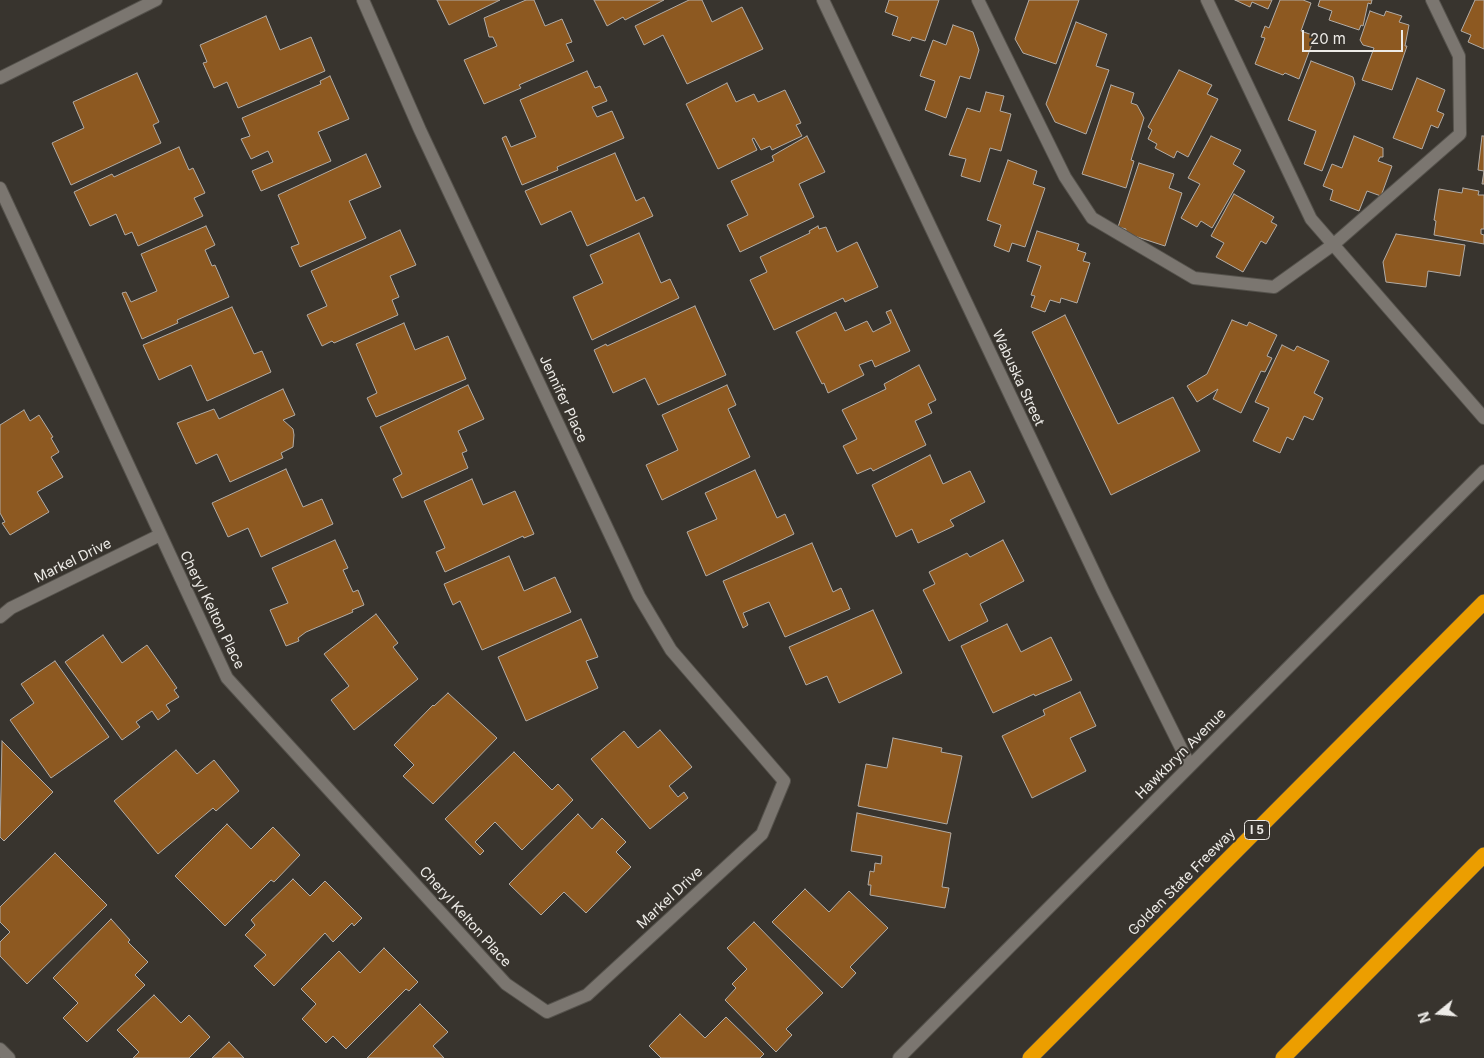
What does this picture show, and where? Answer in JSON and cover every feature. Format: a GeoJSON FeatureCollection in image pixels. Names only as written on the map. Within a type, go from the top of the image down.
{"type":"FeatureCollection","features":[{"type":"Feature","properties":{"kind":"highway","name":"Golden State Freeway"},"geometry":{"type":"LineString","coordinates":[[1030,1058],[1484,602]]}},
{"type":"Feature","properties":{"kind":"highway"},"geometry":{"type":"LineString","coordinates":[[1283,1058],[1484,855]]}},
{"type":"Feature","properties":{"kind":"street"},"geometry":{"type":"LineString","coordinates":[[0,78],[156,0]]}},
{"type":"Feature","properties":{"kind":"street","name":"Jennifer Place"},"geometry":{"type":"LineString","coordinates":[[363,0],[420,130],[639,596],[671,650],[784,781]]}},
{"type":"Feature","properties":{"kind":"street","name":"Wabuska Street"},"geometry":{"type":"LineString","coordinates":[[823,0],[1103,591],[1190,766]]}},
{"type":"Feature","properties":{"kind":"street"},"geometry":{"type":"LineString","coordinates":[[978,0],[1065,177],[1092,218],[1194,278],[1274,287],[1334,244],[1460,134],[1460,56],[1432,0]]}},
{"type":"Feature","properties":{"kind":"street"},"geometry":{"type":"LineString","coordinates":[[1207,0],[1311,219],[1484,418]]}},
{"type":"Feature","properties":{"kind":"street","name":"Cheryl Kelton Place"},"geometry":{"type":"LineString","coordinates":[[0,188],[227,678],[506,984],[547,1012]]}},
{"type":"Feature","properties":{"kind":"street","name":"Hawkbryn Avenue"},"geometry":{"type":"LineString","coordinates":[[899,1058],[1484,471]]}},
{"type":"Feature","properties":{"kind":"street","name":"Markel Drive"},"geometry":{"type":"LineString","coordinates":[[0,616],[11,608],[160,535]]}},
{"type":"Feature","properties":{"kind":"street","name":"Markel Drive"},"geometry":{"type":"LineString","coordinates":[[547,1012],[587,995],[762,834],[784,781]]}},
{"type":"Feature","properties":{"kind":"street"},"geometry":{"type":"LineString","coordinates":[[0,1049],[9,1058]]}},
{"type":"Feature","properties":{"kind":"building"},"geometry":{"type":"Polygon","coordinates":[[[437,0],[500,0],[449,25],[437,0]]]}},
{"type":"Feature","properties":{"kind":"building"},"geometry":{"type":"Polygon","coordinates":[[[526,0],[534,0],[545,26],[562,19],[572,42],[566,44],[574,61],[519,85],[521,88],[484,104],[464,60],[497,46],[493,37],[489,37],[484,18],[526,0]]]}},
{"type":"Feature","properties":{"kind":"building"},"geometry":{"type":"Polygon","coordinates":[[[594,0],[664,0],[625,20],[623,17],[607,26],[594,0]]]}},
{"type":"Feature","properties":{"kind":"building"},"geometry":{"type":"Polygon","coordinates":[[[689,0],[702,0],[712,22],[742,7],[763,49],[687,84],[663,35],[644,45],[635,26],[689,0]]]}},
{"type":"Feature","properties":{"kind":"building"},"geometry":{"type":"Polygon","coordinates":[[[889,0],[939,0],[925,41],[912,37],[910,41],[892,35],[898,17],[885,12],[889,0]]]}},
{"type":"Feature","properties":{"kind":"building"},"geometry":{"type":"Polygon","coordinates":[[[1029,0],[1079,0],[1056,64],[1023,53],[1015,39],[1029,0]]]}},
{"type":"Feature","properties":{"kind":"building"},"geometry":{"type":"Polygon","coordinates":[[[1235,0],[1272,0],[1268,9],[1252,2],[1250,7],[1235,0]]]}},
{"type":"Feature","properties":{"kind":"building"},"geometry":{"type":"Polygon","coordinates":[[[1280,0],[1303,0],[1311,3],[1301,31],[1315,36],[1299,79],[1255,64],[1265,38],[1261,37],[1265,26],[1269,28],[1280,0]]]}},
{"type":"Feature","properties":{"kind":"building"},"geometry":{"type":"Polygon","coordinates":[[[1320,0],[1372,0],[1371,4],[1368,3],[1363,26],[1361,25],[1359,30],[1329,20],[1332,11],[1318,6],[1320,0]]]}},
{"type":"Feature","properties":{"kind":"building"},"geometry":{"type":"Polygon","coordinates":[[[1475,0],[1484,0],[1484,49],[1468,42],[1471,35],[1461,31],[1475,0]]]}},
{"type":"Feature","properties":{"kind":"building"},"geometry":{"type":"Polygon","coordinates":[[[1370,11],[1384,16],[1386,11],[1402,16],[1399,22],[1409,25],[1405,46],[1407,46],[1392,90],[1362,80],[1374,48],[1363,45],[1360,40],[1370,11]]]}},
{"type":"Feature","properties":{"kind":"building"},"geometry":{"type":"Polygon","coordinates":[[[266,16],[280,50],[311,37],[325,71],[238,108],[227,82],[214,88],[203,63],[207,62],[200,45],[266,16]]]}},
{"type":"Feature","properties":{"kind":"building"},"geometry":{"type":"Polygon","coordinates":[[[1076,22],[1107,34],[1096,66],[1109,70],[1086,134],[1055,122],[1046,104],[1076,22]]]}},
{"type":"Feature","properties":{"kind":"building"},"geometry":{"type":"Polygon","coordinates":[[[953,25],[973,32],[979,50],[970,79],[960,76],[946,118],[925,110],[935,81],[920,76],[933,40],[946,45],[953,25]]]}},
{"type":"Feature","properties":{"kind":"building"},"geometry":{"type":"Polygon","coordinates":[[[1311,61],[1353,77],[1355,84],[1322,171],[1304,164],[1316,131],[1288,120],[1311,61]]]}},
{"type":"Feature","properties":{"kind":"building"},"geometry":{"type":"Polygon","coordinates":[[[1179,70],[1212,85],[1207,94],[1218,99],[1188,157],[1177,151],[1174,158],[1155,148],[1157,144],[1148,139],[1152,130],[1148,127],[1179,70]]]}},
{"type":"Feature","properties":{"kind":"building"},"geometry":{"type":"Polygon","coordinates":[[[587,71],[595,88],[600,86],[607,101],[592,107],[597,117],[612,111],[624,138],[557,167],[558,170],[522,185],[502,138],[506,136],[511,147],[536,137],[520,100],[587,71]]]}},
{"type":"Feature","properties":{"kind":"building"},"geometry":{"type":"Polygon","coordinates":[[[137,73],[159,122],[153,125],[161,143],[71,185],[52,143],[84,128],[73,102],[137,73]]]}},
{"type":"Feature","properties":{"kind":"building"},"geometry":{"type":"Polygon","coordinates":[[[330,76],[349,119],[318,132],[331,161],[261,191],[252,171],[273,162],[268,151],[251,159],[241,139],[250,136],[242,118],[321,84],[320,81],[330,76]]]}},
{"type":"Feature","properties":{"kind":"building"},"geometry":{"type":"Polygon","coordinates":[[[1417,78],[1445,90],[1437,111],[1444,114],[1438,128],[1431,125],[1422,149],[1393,138],[1417,78]]]}},
{"type":"Feature","properties":{"kind":"building"},"geometry":{"type":"Polygon","coordinates":[[[727,83],[736,102],[754,94],[758,102],[785,90],[801,123],[796,125],[802,136],[772,150],[770,146],[761,150],[754,138],[752,139],[757,150],[718,169],[686,104],[727,83]]]}},
{"type":"Feature","properties":{"kind":"building"},"geometry":{"type":"Polygon","coordinates":[[[1111,85],[1134,93],[1131,103],[1137,105],[1144,118],[1131,160],[1134,161],[1126,188],[1082,174],[1111,85]]]}},
{"type":"Feature","properties":{"kind":"building"},"geometry":{"type":"Polygon","coordinates":[[[986,92],[1004,96],[1000,111],[1011,114],[1001,151],[990,148],[980,182],[961,176],[966,159],[949,155],[967,108],[980,112],[986,92]]]}},
{"type":"Feature","properties":{"kind":"building"},"geometry":{"type":"Polygon","coordinates":[[[807,136],[825,172],[799,184],[814,217],[740,252],[727,225],[748,215],[731,181],[774,161],[772,156],[807,136]]]}},
{"type":"Feature","properties":{"kind":"building"},"geometry":{"type":"Polygon","coordinates":[[[1211,136],[1241,150],[1233,164],[1245,171],[1212,228],[1201,221],[1197,227],[1181,218],[1200,184],[1188,178],[1211,136]]]}},
{"type":"Feature","properties":{"kind":"building"},"geometry":{"type":"Polygon","coordinates":[[[1354,136],[1383,148],[1383,157],[1380,157],[1378,161],[1392,166],[1381,196],[1367,191],[1359,211],[1330,200],[1333,190],[1323,186],[1332,164],[1342,168],[1354,136]]]}},
{"type":"Feature","properties":{"kind":"building"},"geometry":{"type":"Polygon","coordinates":[[[1482,136],[1484,136],[1484,171],[1478,170],[1482,136]]]}},
{"type":"Feature","properties":{"kind":"building"},"geometry":{"type":"Polygon","coordinates":[[[179,147],[189,170],[193,168],[205,193],[194,198],[203,216],[138,246],[132,232],[125,235],[116,214],[90,226],[74,192],[112,174],[114,177],[179,147]]]}},
{"type":"Feature","properties":{"kind":"building"},"geometry":{"type":"Polygon","coordinates":[[[615,153],[636,201],[644,197],[653,216],[587,246],[571,211],[541,225],[525,191],[615,153]]]}},
{"type":"Feature","properties":{"kind":"building"},"geometry":{"type":"Polygon","coordinates":[[[366,154],[381,187],[349,201],[366,238],[300,267],[291,247],[299,244],[278,195],[366,154]]]}},
{"type":"Feature","properties":{"kind":"building"},"geometry":{"type":"Polygon","coordinates":[[[1008,160],[1037,171],[1033,184],[1045,188],[1025,247],[1012,243],[1009,252],[994,246],[1001,225],[987,220],[1008,160]]]}},
{"type":"Feature","properties":{"kind":"building"},"geometry":{"type":"Polygon","coordinates":[[[1139,163],[1174,174],[1169,188],[1182,193],[1165,246],[1125,233],[1126,229],[1118,227],[1139,163]]]}},
{"type":"Feature","properties":{"kind":"building"},"geometry":{"type":"Polygon","coordinates":[[[1463,188],[1479,191],[1478,195],[1484,195],[1484,229],[1481,229],[1481,234],[1484,235],[1484,244],[1434,235],[1436,221],[1434,220],[1439,189],[1462,193],[1463,188]]]}},
{"type":"Feature","properties":{"kind":"building"},"geometry":{"type":"Polygon","coordinates":[[[1234,194],[1274,217],[1271,222],[1277,225],[1266,244],[1261,241],[1243,272],[1216,257],[1224,243],[1211,236],[1234,194]]]}},
{"type":"Feature","properties":{"kind":"building"},"geometry":{"type":"Polygon","coordinates":[[[206,226],[215,245],[205,250],[212,266],[215,265],[229,297],[177,320],[178,323],[142,339],[122,293],[126,292],[131,302],[157,291],[141,254],[206,226]]]}},
{"type":"Feature","properties":{"kind":"building"},"geometry":{"type":"Polygon","coordinates":[[[818,226],[819,229],[826,227],[837,252],[857,242],[878,287],[845,302],[843,298],[774,330],[750,280],[767,272],[760,257],[810,233],[809,231],[818,226]]]}},
{"type":"Feature","properties":{"kind":"building"},"geometry":{"type":"Polygon","coordinates":[[[400,230],[416,265],[390,276],[399,297],[392,300],[398,315],[334,343],[332,341],[322,346],[307,315],[327,306],[311,271],[400,230]]]}},
{"type":"Feature","properties":{"kind":"building"},"geometry":{"type":"Polygon","coordinates":[[[1037,231],[1079,244],[1077,250],[1086,253],[1083,261],[1090,263],[1077,303],[1061,298],[1060,303],[1050,300],[1045,312],[1031,307],[1035,296],[1031,295],[1041,266],[1027,261],[1037,231]]]}},
{"type":"Feature","properties":{"kind":"building"},"geometry":{"type":"Polygon","coordinates":[[[639,233],[661,283],[670,279],[679,298],[592,340],[573,297],[603,283],[590,255],[639,233]]]}},
{"type":"Feature","properties":{"kind":"building"},"geometry":{"type":"Polygon","coordinates":[[[1396,234],[1465,245],[1460,276],[1428,271],[1426,287],[1386,282],[1383,262],[1396,234]]]}},
{"type":"Feature","properties":{"kind":"building"},"geometry":{"type":"Polygon","coordinates":[[[695,306],[726,375],[658,405],[645,378],[613,393],[594,350],[606,344],[607,346],[695,306]]]}},
{"type":"Feature","properties":{"kind":"building"},"geometry":{"type":"Polygon","coordinates":[[[232,307],[254,354],[262,351],[271,372],[207,401],[191,365],[159,380],[143,345],[232,307]]]}},
{"type":"Feature","properties":{"kind":"building"},"geometry":{"type":"Polygon","coordinates":[[[891,310],[910,351],[875,367],[872,360],[859,365],[864,375],[828,393],[796,332],[836,312],[845,331],[867,321],[873,332],[891,323],[886,312],[891,310]]]}},
{"type":"Feature","properties":{"kind":"building"},"geometry":{"type":"Polygon","coordinates":[[[1065,315],[1118,424],[1173,397],[1200,451],[1111,495],[1032,332],[1065,315]]]}},
{"type":"Feature","properties":{"kind":"building"},"geometry":{"type":"Polygon","coordinates":[[[1232,320],[1247,326],[1249,322],[1277,335],[1267,356],[1272,358],[1265,372],[1261,371],[1241,413],[1213,399],[1218,389],[1197,402],[1187,386],[1207,374],[1232,320]]]}},
{"type":"Feature","properties":{"kind":"building"},"geometry":{"type":"Polygon","coordinates":[[[404,323],[415,350],[448,336],[466,379],[376,417],[367,398],[377,393],[356,344],[404,323]]]}},
{"type":"Feature","properties":{"kind":"building"},"geometry":{"type":"Polygon","coordinates":[[[1282,345],[1294,351],[1297,346],[1329,361],[1314,393],[1323,398],[1313,420],[1304,416],[1293,440],[1287,437],[1280,453],[1253,441],[1269,408],[1255,402],[1282,345]]]}},
{"type":"Feature","properties":{"kind":"building"},"geometry":{"type":"Polygon","coordinates":[[[919,365],[936,400],[928,404],[932,413],[915,421],[926,445],[873,471],[871,468],[857,474],[843,446],[857,439],[842,410],[886,389],[884,384],[919,365]]]}},
{"type":"Feature","properties":{"kind":"building"},"geometry":{"type":"Polygon","coordinates":[[[468,385],[484,419],[458,431],[467,451],[462,453],[468,468],[402,498],[393,479],[402,474],[380,427],[468,385]]]}},
{"type":"Feature","properties":{"kind":"building"},"geometry":{"type":"Polygon","coordinates":[[[727,385],[736,405],[728,409],[750,457],[662,500],[646,465],[678,450],[662,415],[727,385]]]}},
{"type":"Feature","properties":{"kind":"building"},"geometry":{"type":"Polygon","coordinates":[[[283,389],[295,415],[283,420],[293,429],[294,435],[293,447],[281,453],[283,458],[230,482],[217,454],[196,464],[177,423],[214,409],[219,419],[283,389]]]}},
{"type":"Feature","properties":{"kind":"building"},"geometry":{"type":"Polygon","coordinates":[[[24,410],[30,421],[39,415],[53,437],[51,438],[59,452],[51,457],[63,477],[37,492],[49,512],[10,535],[2,523],[5,522],[0,513],[0,425],[24,410]]]}},
{"type":"Feature","properties":{"kind":"building"},"geometry":{"type":"Polygon","coordinates":[[[930,455],[943,484],[970,471],[985,502],[950,520],[954,526],[918,543],[912,529],[896,537],[872,485],[930,455]]]}},
{"type":"Feature","properties":{"kind":"building"},"geometry":{"type":"Polygon","coordinates":[[[286,469],[303,507],[322,499],[333,524],[261,557],[248,528],[228,537],[212,503],[286,469]]]}},
{"type":"Feature","properties":{"kind":"building"},"geometry":{"type":"Polygon","coordinates":[[[755,470],[777,518],[785,514],[794,534],[706,576],[687,532],[717,519],[705,493],[755,470]]]}},
{"type":"Feature","properties":{"kind":"building"},"geometry":{"type":"Polygon","coordinates":[[[472,479],[483,505],[515,491],[534,534],[524,538],[523,536],[445,572],[436,552],[445,548],[424,501],[472,479]]]}},
{"type":"Feature","properties":{"kind":"building"},"geometry":{"type":"Polygon","coordinates":[[[335,540],[348,568],[343,570],[353,592],[358,590],[364,605],[352,610],[353,612],[306,632],[298,638],[299,641],[286,646],[270,610],[288,603],[272,568],[335,540]]]}},
{"type":"Feature","properties":{"kind":"building"},"geometry":{"type":"Polygon","coordinates":[[[1003,540],[1024,581],[980,604],[988,621],[949,641],[923,590],[935,584],[929,572],[967,553],[970,557],[1003,540]]]}},
{"type":"Feature","properties":{"kind":"building"},"geometry":{"type":"Polygon","coordinates":[[[812,543],[833,592],[841,588],[850,609],[785,637],[769,602],[743,613],[748,625],[743,628],[723,581],[812,543]]]}},
{"type":"Feature","properties":{"kind":"building"},"geometry":{"type":"Polygon","coordinates":[[[509,556],[524,591],[555,577],[571,612],[482,650],[460,601],[453,605],[444,584],[509,556]]]}},
{"type":"Feature","properties":{"kind":"building"},"geometry":{"type":"Polygon","coordinates":[[[873,610],[902,673],[839,703],[827,676],[806,685],[789,647],[873,610]]]}},
{"type":"Feature","properties":{"kind":"building"},"geometry":{"type":"Polygon","coordinates":[[[376,614],[398,643],[393,647],[418,679],[354,730],[331,700],[349,686],[324,654],[376,614]]]}},
{"type":"Feature","properties":{"kind":"building"},"geometry":{"type":"Polygon","coordinates":[[[581,619],[598,657],[586,661],[598,688],[526,721],[498,657],[581,619]]]}},
{"type":"Feature","properties":{"kind":"building"},"geometry":{"type":"Polygon","coordinates":[[[1007,624],[1021,652],[1051,637],[1072,680],[1035,696],[1034,694],[993,713],[961,646],[1007,624]]]}},
{"type":"Feature","properties":{"kind":"building"},"geometry":{"type":"Polygon","coordinates":[[[103,635],[122,663],[147,645],[177,688],[174,690],[179,697],[166,705],[170,711],[158,720],[152,711],[136,722],[140,727],[122,740],[65,662],[103,635]]]}},
{"type":"Feature","properties":{"kind":"building"},"geometry":{"type":"Polygon","coordinates":[[[55,661],[109,737],[51,778],[10,720],[34,703],[21,684],[55,661]]]}},
{"type":"Feature","properties":{"kind":"building"},"geometry":{"type":"Polygon","coordinates":[[[1080,692],[1096,726],[1070,738],[1086,771],[1032,798],[1002,736],[1045,715],[1043,710],[1080,692]]]}},
{"type":"Feature","properties":{"kind":"building"},"geometry":{"type":"Polygon","coordinates":[[[448,693],[497,738],[433,804],[403,776],[414,765],[394,745],[433,705],[448,693]]]}},
{"type":"Feature","properties":{"kind":"building"},"geometry":{"type":"Polygon","coordinates":[[[660,730],[692,767],[669,786],[678,797],[684,792],[688,798],[650,829],[591,759],[624,731],[638,748],[660,730]]]}},
{"type":"Feature","properties":{"kind":"building"},"geometry":{"type":"Polygon","coordinates":[[[893,738],[942,748],[941,752],[962,756],[947,824],[858,806],[866,764],[887,768],[893,738]]]}},
{"type":"Feature","properties":{"kind":"building"},"geometry":{"type":"Polygon","coordinates":[[[2,741],[53,792],[4,841],[0,837],[2,741]]]}},
{"type":"Feature","properties":{"kind":"building"},"geometry":{"type":"Polygon","coordinates":[[[176,750],[197,774],[214,760],[239,791],[216,811],[213,808],[158,854],[114,801],[176,750]]]}},
{"type":"Feature","properties":{"kind":"building"},"geometry":{"type":"Polygon","coordinates":[[[514,752],[552,790],[558,784],[573,800],[522,850],[495,822],[475,842],[484,851],[480,855],[445,819],[514,752]]]}},
{"type":"Feature","properties":{"kind":"building"},"geometry":{"type":"Polygon","coordinates":[[[857,813],[951,833],[942,887],[949,888],[945,908],[870,895],[871,885],[868,885],[870,871],[874,872],[875,863],[881,864],[882,856],[851,851],[857,813]]]}},
{"type":"Feature","properties":{"kind":"building"},"geometry":{"type":"Polygon","coordinates":[[[578,814],[592,829],[602,818],[626,842],[616,852],[631,867],[586,913],[564,892],[541,915],[509,884],[578,814]]]}},
{"type":"Feature","properties":{"kind":"building"},"geometry":{"type":"Polygon","coordinates":[[[227,824],[251,849],[273,827],[300,855],[274,882],[271,880],[225,926],[175,876],[227,824]]]}},
{"type":"Feature","properties":{"kind":"building"},"geometry":{"type":"Polygon","coordinates":[[[55,853],[107,905],[27,984],[0,956],[0,942],[10,932],[0,922],[0,907],[55,853]]]}},
{"type":"Feature","properties":{"kind":"building"},"geometry":{"type":"Polygon","coordinates":[[[293,879],[310,896],[325,881],[362,918],[354,926],[352,923],[333,942],[325,933],[274,986],[254,966],[266,955],[245,935],[255,925],[251,920],[293,879]]]}},
{"type":"Feature","properties":{"kind":"building"},"geometry":{"type":"Polygon","coordinates":[[[805,889],[829,912],[849,891],[888,928],[850,967],[856,973],[842,988],[772,922],[805,889]]]}},
{"type":"Feature","properties":{"kind":"building"},"geometry":{"type":"Polygon","coordinates":[[[111,919],[130,940],[128,942],[148,962],[135,975],[145,985],[87,1042],[63,1018],[78,1003],[53,978],[111,919]]]}},
{"type":"Feature","properties":{"kind":"building"},"geometry":{"type":"Polygon","coordinates":[[[754,922],[823,993],[786,1029],[792,1035],[776,1052],[725,1000],[736,988],[732,984],[747,969],[727,948],[754,922]]]}},
{"type":"Feature","properties":{"kind":"building"},"geometry":{"type":"Polygon","coordinates":[[[384,948],[418,982],[409,991],[406,989],[346,1049],[333,1036],[326,1043],[302,1019],[316,1004],[301,989],[339,951],[360,973],[384,948]]]}},
{"type":"Feature","properties":{"kind":"building"},"geometry":{"type":"Polygon","coordinates":[[[154,995],[181,1023],[189,1015],[210,1037],[189,1058],[133,1058],[139,1052],[117,1030],[154,995]]]}},
{"type":"Feature","properties":{"kind":"building"},"geometry":{"type":"Polygon","coordinates":[[[420,1004],[448,1032],[433,1046],[444,1058],[367,1058],[420,1004]]]}},
{"type":"Feature","properties":{"kind":"building"},"geometry":{"type":"Polygon","coordinates":[[[680,1014],[705,1038],[726,1017],[764,1054],[760,1058],[661,1058],[649,1046],[680,1014]]]}},
{"type":"Feature","properties":{"kind":"building"},"geometry":{"type":"Polygon","coordinates":[[[229,1042],[244,1058],[212,1058],[229,1042]]]}}]}
